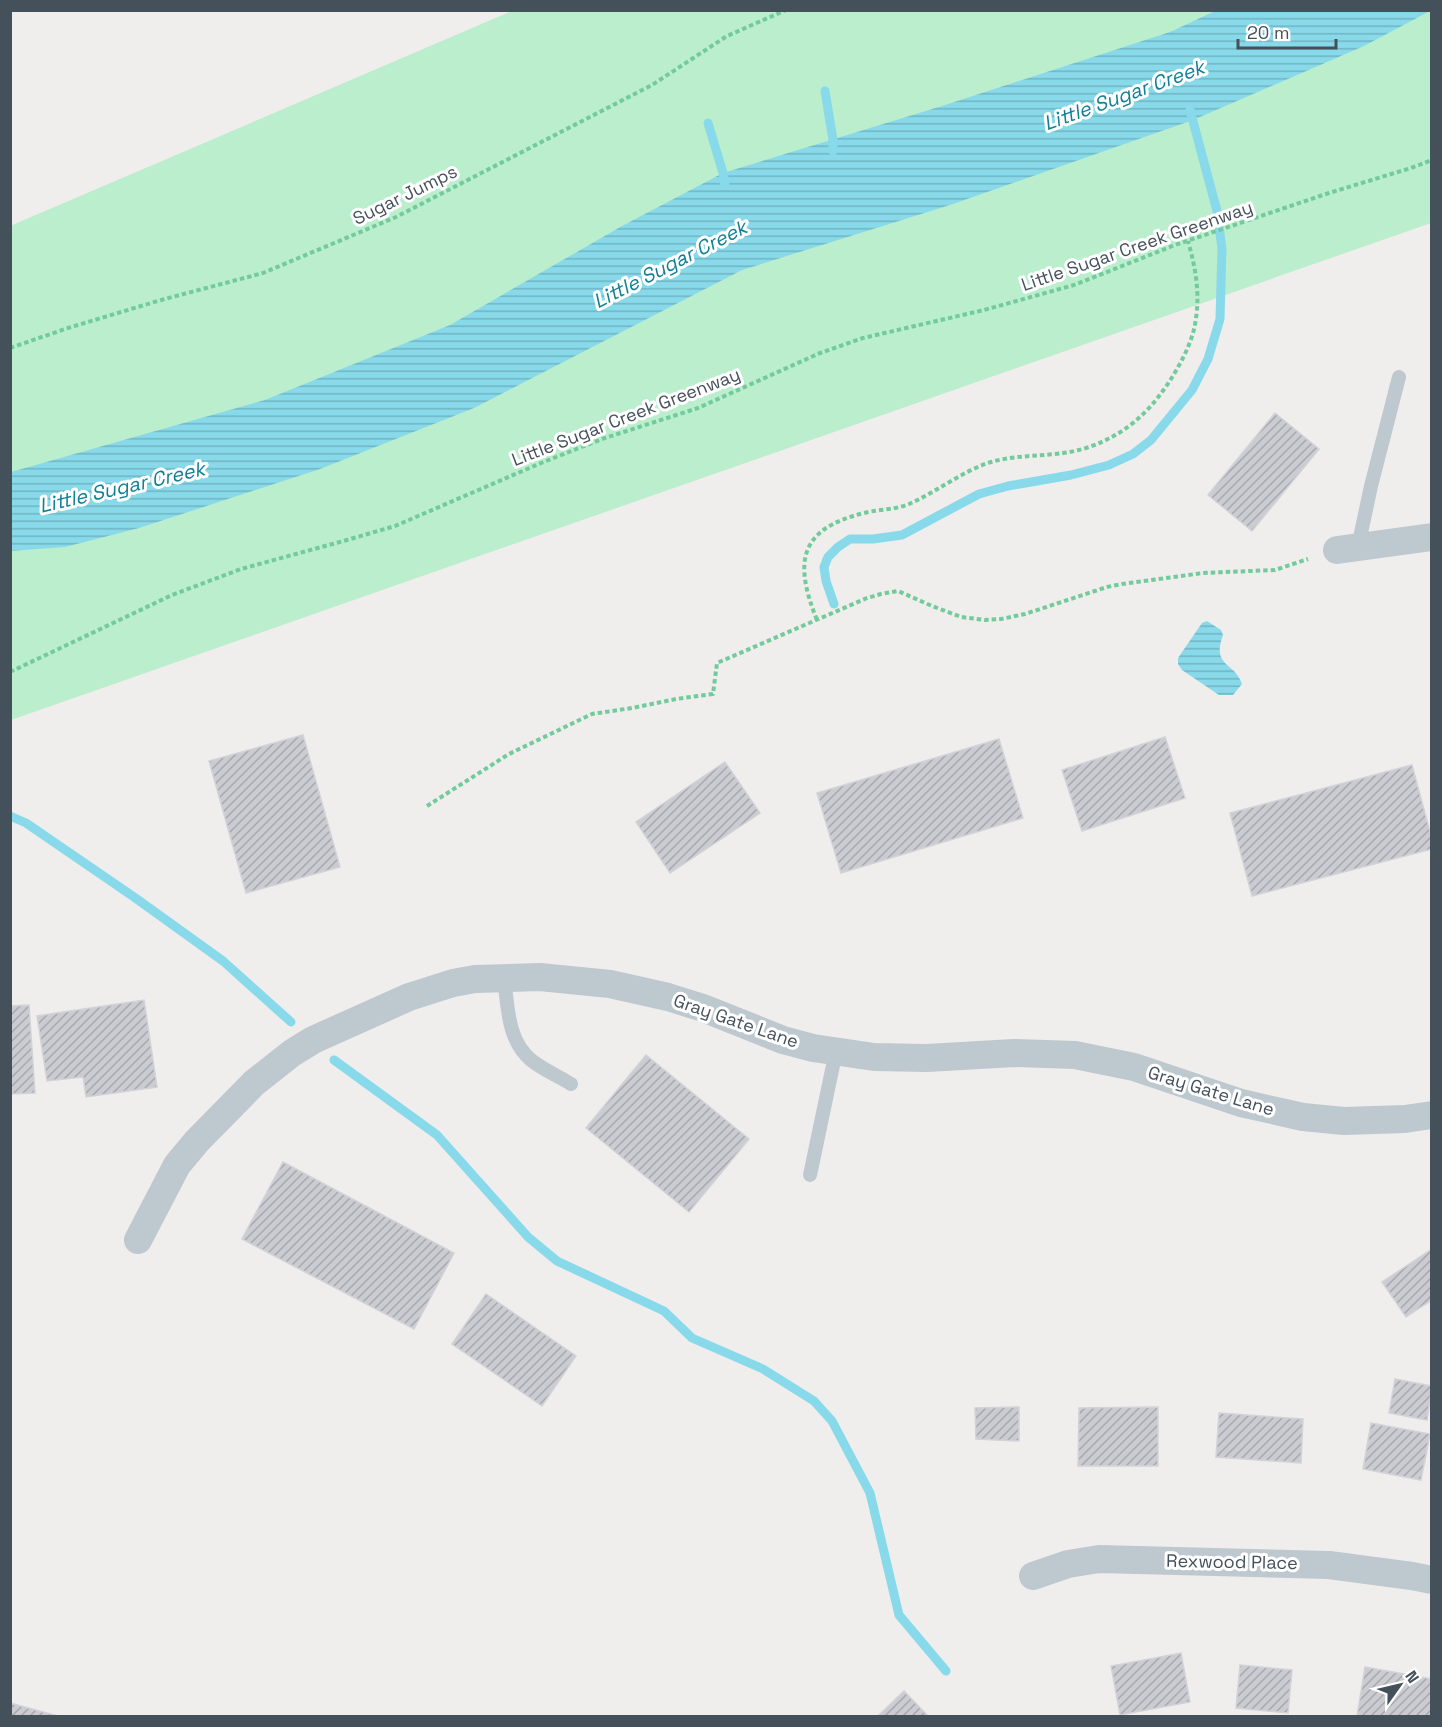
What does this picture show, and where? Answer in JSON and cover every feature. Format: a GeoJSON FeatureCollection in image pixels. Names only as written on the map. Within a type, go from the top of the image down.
{"type":"FeatureCollection","features":[{"type":"Feature","properties":{"kind":"street"},"geometry":{"type":"LineString","coordinates":[[1348,548],[1431,537]]}},
{"type":"Feature","properties":{"kind":"street","name":"Gray Gate Lane"},"geometry":{"type":"LineString","coordinates":[[138,1240],[177,1165],[197,1141],[254,1083],[292,1053],[313,1040],[409,997],[453,983],[475,979],[540,977],[610,984],[668,997],[703,1008],[783,1040],[813,1048],[874,1057],[917,1058],[1014,1053],[1075,1056],[1134,1067],[1241,1103],[1304,1117],[1344,1121],[1405,1119],[1431,1115]]}},
{"type":"Feature","properties":{"kind":"street","name":"Rexwood Place"},"geometry":{"type":"LineString","coordinates":[[1033,1576],[1068,1564],[1099,1559],[1329,1565],[1431,1580]]}},
{"type":"Feature","properties":{"kind":"lane"},"geometry":{"type":"LineString","coordinates":[[1348,548],[1371,486],[1399,376]]}},
{"type":"Feature","properties":{"kind":"lane"},"geometry":{"type":"LineString","coordinates":[[504,978],[512,1032],[521,1050],[532,1061],[571,1084]]}},
{"type":"Feature","properties":{"kind":"lane"},"geometry":{"type":"LineString","coordinates":[[810,1175],[837,1051]]}},
{"type":"Feature","properties":{"kind":"path","name":"Sugar Jumps"},"geometry":{"type":"LineString","coordinates":[[10,348],[161,300],[263,273],[396,217],[652,85],[727,36],[786,10]]}},
{"type":"Feature","properties":{"kind":"path","name":"Little Sugar Creek Greenway"},"geometry":{"type":"LineString","coordinates":[[10,672],[172,595],[242,569],[394,526],[550,459],[602,439],[698,408],[820,353],[863,338],[1053,292],[1188,241],[1431,160]]}},
{"type":"Feature","properties":{"kind":"path"},"geometry":{"type":"LineString","coordinates":[[817,620],[808,593],[804,566],[808,547],[823,529],[846,518],[902,507],[988,463],[1072,452],[1101,442],[1128,427],[1150,408],[1160,397],[1182,361],[1194,330],[1198,290],[1188,241]]}},
{"type":"Feature","properties":{"kind":"path"},"geometry":{"type":"LineString","coordinates":[[427,806],[509,754],[592,714],[713,694],[717,663],[881,594],[898,591],[961,617],[1000,619],[1024,614],[1107,587],[1203,573],[1275,570],[1348,548]]}},
{"type":"Feature","properties":{"kind":"green space"},"geometry":{"type":"Polygon","coordinates":[[[512,11],[1431,11],[1431,223],[11,720],[10,226],[512,11]]]}},
{"type":"Feature","properties":{"kind":"water","name":"Little Sugar Creek"},"geometry":{"type":"Polygon","coordinates":[[[1215,11],[1430,11],[1364,46],[1193,120],[950,205],[742,270],[474,408],[320,469],[139,528],[65,547],[11,551],[11,472],[265,400],[450,325],[622,226],[723,173],[942,106],[1170,32],[1215,11]]]}},
{"type":"Feature","properties":{"kind":"water"},"geometry":{"type":"Polygon","coordinates":[[[1207,621],[1221,630],[1223,635],[1220,645],[1222,659],[1239,677],[1242,684],[1233,695],[1219,695],[1182,670],[1178,664],[1178,658],[1202,623],[1207,621]]]}},
{"type":"Feature","properties":{"kind":"building"},"geometry":{"type":"Polygon","coordinates":[[[1275,413],[1319,449],[1252,531],[1208,495],[1275,413]]]}},
{"type":"Feature","properties":{"kind":"building"},"geometry":{"type":"Polygon","coordinates":[[[303,735],[340,867],[246,893],[209,761],[303,735]]]}},
{"type":"Feature","properties":{"kind":"building"},"geometry":{"type":"Polygon","coordinates":[[[1165,737],[1185,798],[1082,831],[1062,770],[1165,737]]]}},
{"type":"Feature","properties":{"kind":"building"},"geometry":{"type":"Polygon","coordinates":[[[999,739],[1023,818],[841,873],[817,793],[999,739]]]}},
{"type":"Feature","properties":{"kind":"building"},"geometry":{"type":"Polygon","coordinates":[[[725,762],[760,813],[670,873],[636,822],[725,762]]]}},
{"type":"Feature","properties":{"kind":"building"},"geometry":{"type":"Polygon","coordinates":[[[1412,765],[1432,839],[1432,849],[1252,896],[1230,813],[1412,765]]]}},
{"type":"Feature","properties":{"kind":"building"},"geometry":{"type":"Polygon","coordinates":[[[144,1000],[157,1087],[86,1097],[83,1077],[47,1081],[37,1016],[144,1000]]]}},
{"type":"Feature","properties":{"kind":"building"},"geometry":{"type":"Polygon","coordinates":[[[29,1005],[35,1093],[10,1094],[10,1006],[29,1005]]]}},
{"type":"Feature","properties":{"kind":"building"},"geometry":{"type":"Polygon","coordinates":[[[646,1055],[749,1139],[689,1212],[586,1128],[646,1055]]]}},
{"type":"Feature","properties":{"kind":"building"},"geometry":{"type":"Polygon","coordinates":[[[283,1162],[454,1253],[414,1329],[242,1239],[283,1162]]]}},
{"type":"Feature","properties":{"kind":"building"},"geometry":{"type":"Polygon","coordinates":[[[1432,1249],[1432,1300],[1406,1317],[1382,1282],[1432,1249]]]}},
{"type":"Feature","properties":{"kind":"building"},"geometry":{"type":"Polygon","coordinates":[[[486,1294],[576,1356],[542,1406],[452,1344],[486,1294]]]}},
{"type":"Feature","properties":{"kind":"building"},"geometry":{"type":"Polygon","coordinates":[[[1395,1379],[1432,1386],[1427,1420],[1389,1413],[1395,1379]]]}},
{"type":"Feature","properties":{"kind":"building"},"geometry":{"type":"Polygon","coordinates":[[[1019,1407],[1019,1441],[976,1439],[975,1408],[1019,1407]]]}},
{"type":"Feature","properties":{"kind":"building"},"geometry":{"type":"Polygon","coordinates":[[[1158,1407],[1158,1466],[1078,1466],[1079,1408],[1158,1407]]]}},
{"type":"Feature","properties":{"kind":"building"},"geometry":{"type":"Polygon","coordinates":[[[1219,1413],[1303,1419],[1301,1463],[1216,1457],[1219,1413]]]}},
{"type":"Feature","properties":{"kind":"building"},"geometry":{"type":"Polygon","coordinates":[[[1371,1423],[1430,1434],[1421,1480],[1363,1469],[1371,1423]]]}},
{"type":"Feature","properties":{"kind":"building"},"geometry":{"type":"Polygon","coordinates":[[[1181,1653],[1190,1702],[1120,1715],[1111,1666],[1181,1653]]]}},
{"type":"Feature","properties":{"kind":"building"},"geometry":{"type":"Polygon","coordinates":[[[1240,1665],[1292,1670],[1288,1713],[1236,1708],[1240,1665]]]}},
{"type":"Feature","properties":{"kind":"building"},"geometry":{"type":"Polygon","coordinates":[[[1365,1667],[1432,1679],[1432,1716],[1357,1716],[1365,1667]]]}},
{"type":"Feature","properties":{"kind":"building"},"geometry":{"type":"Polygon","coordinates":[[[904,1691],[928,1716],[878,1716],[904,1691]]]}},
{"type":"Feature","properties":{"kind":"building"},"geometry":{"type":"Polygon","coordinates":[[[10,1703],[58,1716],[10,1716],[10,1703]]]}},
{"type":"Feature","properties":{"kind":"waterway"},"geometry":{"type":"LineString","coordinates":[[825,91],[833,151]]}},
{"type":"Feature","properties":{"kind":"waterway"},"geometry":{"type":"LineString","coordinates":[[834,604],[824,567],[828,557],[850,539],[902,535],[979,494],[1109,465],[1133,454],[1151,440],[1192,390],[1208,359],[1220,319],[1222,249],[1217,211],[1190,110]]}},
{"type":"Feature","properties":{"kind":"waterway"},"geometry":{"type":"LineString","coordinates":[[708,123],[725,184]]}},
{"type":"Feature","properties":{"kind":"waterway"},"geometry":{"type":"LineString","coordinates":[[10,816],[26,823],[223,961],[291,1022]]}},
{"type":"Feature","properties":{"kind":"waterway"},"geometry":{"type":"LineString","coordinates":[[334,1060],[437,1135],[528,1237],[557,1261],[664,1311],[692,1338],[763,1369],[814,1401],[832,1421],[870,1493],[899,1615],[946,1671]]}}]}
